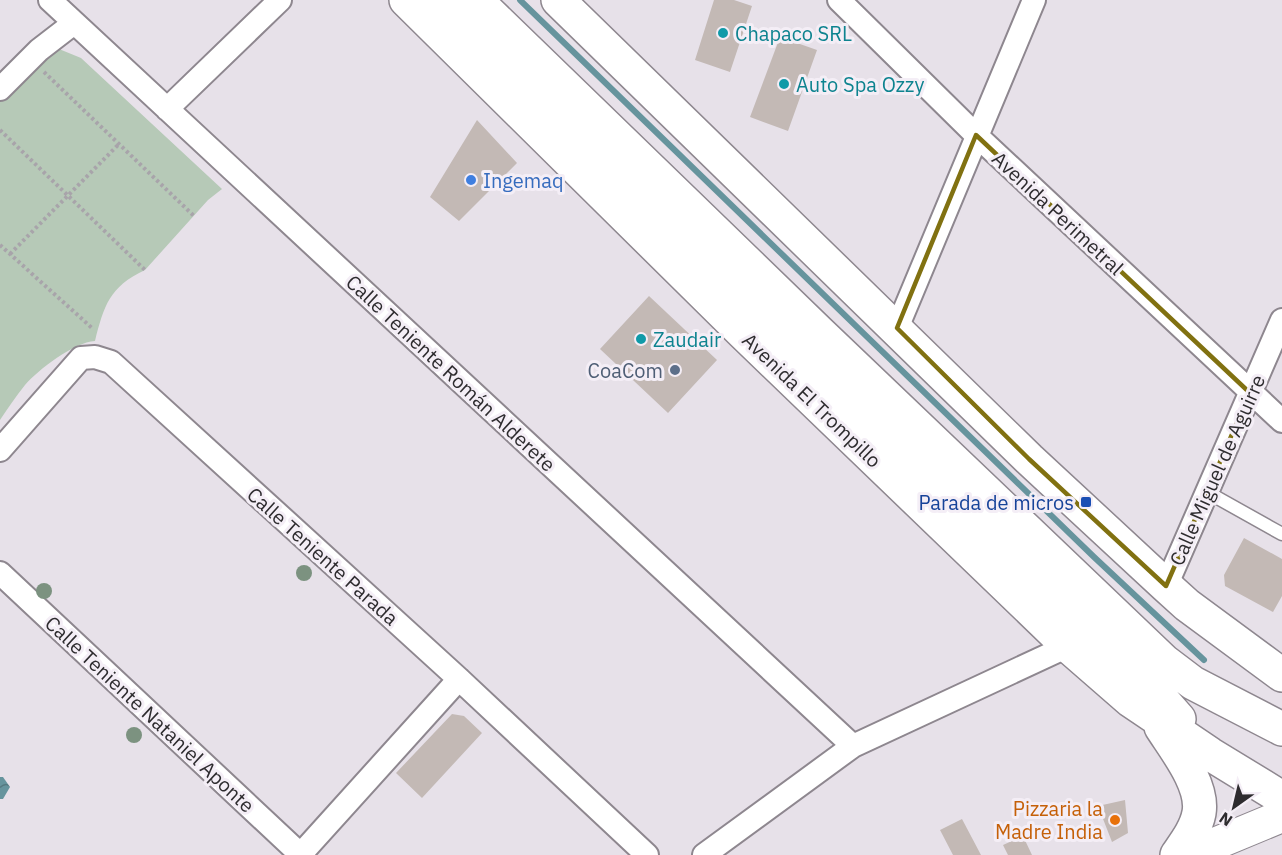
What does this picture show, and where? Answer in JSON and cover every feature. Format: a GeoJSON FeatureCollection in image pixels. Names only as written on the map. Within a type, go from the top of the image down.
{"type":"FeatureCollection","features":[{"type":"Feature","properties":{"kind":"main road","name":"Avenida El Trompillo"},"geometry":{"type":"LineString","coordinates":[[406,0],[753,323],[1136,670],[1210,754]]}},
{"type":"Feature","properties":{"kind":"main road","name":"Avenida El Trompillo"},"geometry":{"type":"LineString","coordinates":[[442,0],[1068,646],[1130,700],[1210,754],[1282,798]]}},
{"type":"Feature","properties":{"kind":"main road"},"geometry":{"type":"LineString","coordinates":[[476,0],[827,340],[1164,661],[1193,682],[1282,729]]}},
{"type":"Feature","properties":{"kind":"main road"},"geometry":{"type":"LineString","coordinates":[[558,0],[1029,459],[1187,605],[1282,675]]}},
{"type":"Feature","properties":{"kind":"main road"},"geometry":{"type":"LineString","coordinates":[[1236,641],[1282,658]]}},
{"type":"Feature","properties":{"kind":"main road"},"geometry":{"type":"LineString","coordinates":[[1154,715],[1197,788],[1199,810],[1193,830],[1177,855]]}},
{"type":"Feature","properties":{"kind":"main road"},"geometry":{"type":"LineString","coordinates":[[1188,855],[1282,816]]}},
{"type":"Feature","properties":{"kind":"street","name":"Calle Teniente Román Alderete"},"geometry":{"type":"LineString","coordinates":[[50,0],[853,746]]}},
{"type":"Feature","properties":{"kind":"street"},"geometry":{"type":"LineString","coordinates":[[167,108],[280,0]]}},
{"type":"Feature","properties":{"kind":"street","name":"Avenida Perimetral"},"geometry":{"type":"LineString","coordinates":[[839,0],[976,135],[1282,421]]}},
{"type":"Feature","properties":{"kind":"street"},"geometry":{"type":"LineString","coordinates":[[897,328],[1034,0]]}},
{"type":"Feature","properties":{"kind":"street"},"geometry":{"type":"LineString","coordinates":[[0,89],[39,50],[74,23]]}},
{"type":"Feature","properties":{"kind":"street","name":"Calle Miguel de Aguirre"},"geometry":{"type":"LineString","coordinates":[[1166,586],[1282,320]]}},
{"type":"Feature","properties":{"kind":"street","name":"Calle Teniente Parada"},"geometry":{"type":"LineString","coordinates":[[0,450],[81,358],[95,357],[111,362],[459,679],[646,855]]}},
{"type":"Feature","properties":{"kind":"street","name":"Calle Teniente Nataniel Aponte"},"geometry":{"type":"LineString","coordinates":[[0,573],[301,855]]}},
{"type":"Feature","properties":{"kind":"street"},"geometry":{"type":"LineString","coordinates":[[704,855],[853,746],[1068,646]]}},
{"type":"Feature","properties":{"kind":"street"},"geometry":{"type":"LineString","coordinates":[[301,855],[459,679]]}},
{"type":"Feature","properties":{"kind":"lane"},"geometry":{"type":"LineString","coordinates":[[1207,492],[1282,534]]}},
{"type":"Feature","properties":{"kind":"path"},"geometry":{"type":"LineString","coordinates":[[43,72],[194,216]]}},
{"type":"Feature","properties":{"kind":"path"},"geometry":{"type":"LineString","coordinates":[[0,130],[145,270]]}},
{"type":"Feature","properties":{"kind":"path"},"geometry":{"type":"LineString","coordinates":[[10,254],[119,144]]}},
{"type":"Feature","properties":{"kind":"path"},"geometry":{"type":"LineString","coordinates":[[0,245],[92,327]]}},
{"type":"Feature","properties":{"kind":"highlighted area"},"geometry":{"type":"Polygon","coordinates":[[[976,135],[1250,393],[1166,586],[1029,459],[897,328],[976,135]]]}},
{"type":"Feature","properties":{"kind":"green space"},"geometry":{"type":"Polygon","coordinates":[[[59,49],[81,58],[222,189],[208,200],[145,270],[123,283],[116,291],[105,308],[95,341],[67,351],[38,372],[25,385],[0,420],[0,99],[47,52],[59,49]]]}},
{"type":"Feature","properties":{"kind":"water"},"geometry":{"type":"Polygon","coordinates":[[[0,777],[3,777],[10,787],[3,799],[0,799],[0,777]]]}},
{"type":"Feature","properties":{"kind":"building","name":"Chapaco SRL"},"geometry":{"type":"Polygon","coordinates":[[[714,0],[734,0],[752,6],[730,72],[695,60],[714,0]]]}},
{"type":"Feature","properties":{"kind":"building","name":"Auto Spa Ozzy"},"geometry":{"type":"Polygon","coordinates":[[[780,37],[817,50],[788,131],[750,117],[780,37]]]}},
{"type":"Feature","properties":{"kind":"building","name":"Ingemaq"},"geometry":{"type":"Polygon","coordinates":[[[477,120],[517,163],[459,221],[430,197],[477,120]]]}},
{"type":"Feature","properties":{"kind":"building"},"geometry":{"type":"Polygon","coordinates":[[[649,296],[717,360],[668,413],[600,349],[649,296]]]}},
{"type":"Feature","properties":{"kind":"building"},"geometry":{"type":"Polygon","coordinates":[[[1244,538],[1282,559],[1282,596],[1273,612],[1225,586],[1224,575],[1244,538]]]}},
{"type":"Feature","properties":{"kind":"building"},"geometry":{"type":"Polygon","coordinates":[[[452,714],[464,716],[482,733],[422,798],[396,773],[452,714]]]}},
{"type":"Feature","properties":{"kind":"building","name":"Pizzaria la Madre India"},"geometry":{"type":"Polygon","coordinates":[[[1125,800],[1128,833],[1112,842],[1098,806],[1125,800]]]}},
{"type":"Feature","properties":{"kind":"building"},"geometry":{"type":"Polygon","coordinates":[[[962,819],[981,855],[953,855],[940,830],[962,819]]]}},
{"type":"Feature","properties":{"kind":"building"},"geometry":{"type":"Polygon","coordinates":[[[1023,836],[1032,855],[1008,855],[1003,845],[1023,836]]]}},
{"type":"Feature","properties":{"kind":"waterway"},"geometry":{"type":"LineString","coordinates":[[520,0],[1094,557],[1204,660]]}},
{"type":"Feature","properties":{"kind":"place","name":"Chapaco SRL"},"geometry":{"type":"Point","coordinates":[723,33]}},
{"type":"Feature","properties":{"kind":"place","name":"Auto Spa Ozzy"},"geometry":{"type":"Point","coordinates":[784,84]}},
{"type":"Feature","properties":{"kind":"place","name":"Ingemaq"},"geometry":{"type":"Point","coordinates":[471,180]}},
{"type":"Feature","properties":{"kind":"place","name":"Zaudair"},"geometry":{"type":"Point","coordinates":[641,339]}},
{"type":"Feature","properties":{"kind":"place","name":"CoaCom"},"geometry":{"type":"Point","coordinates":[675,370]}},
{"type":"Feature","properties":{"kind":"place","name":"Parada de micros"},"geometry":{"type":"Point","coordinates":[1086,502]}},
{"type":"Feature","properties":{"kind":"place","name":"Pizzaria la Madre India"},"geometry":{"type":"Point","coordinates":[1115,820]}}]}
